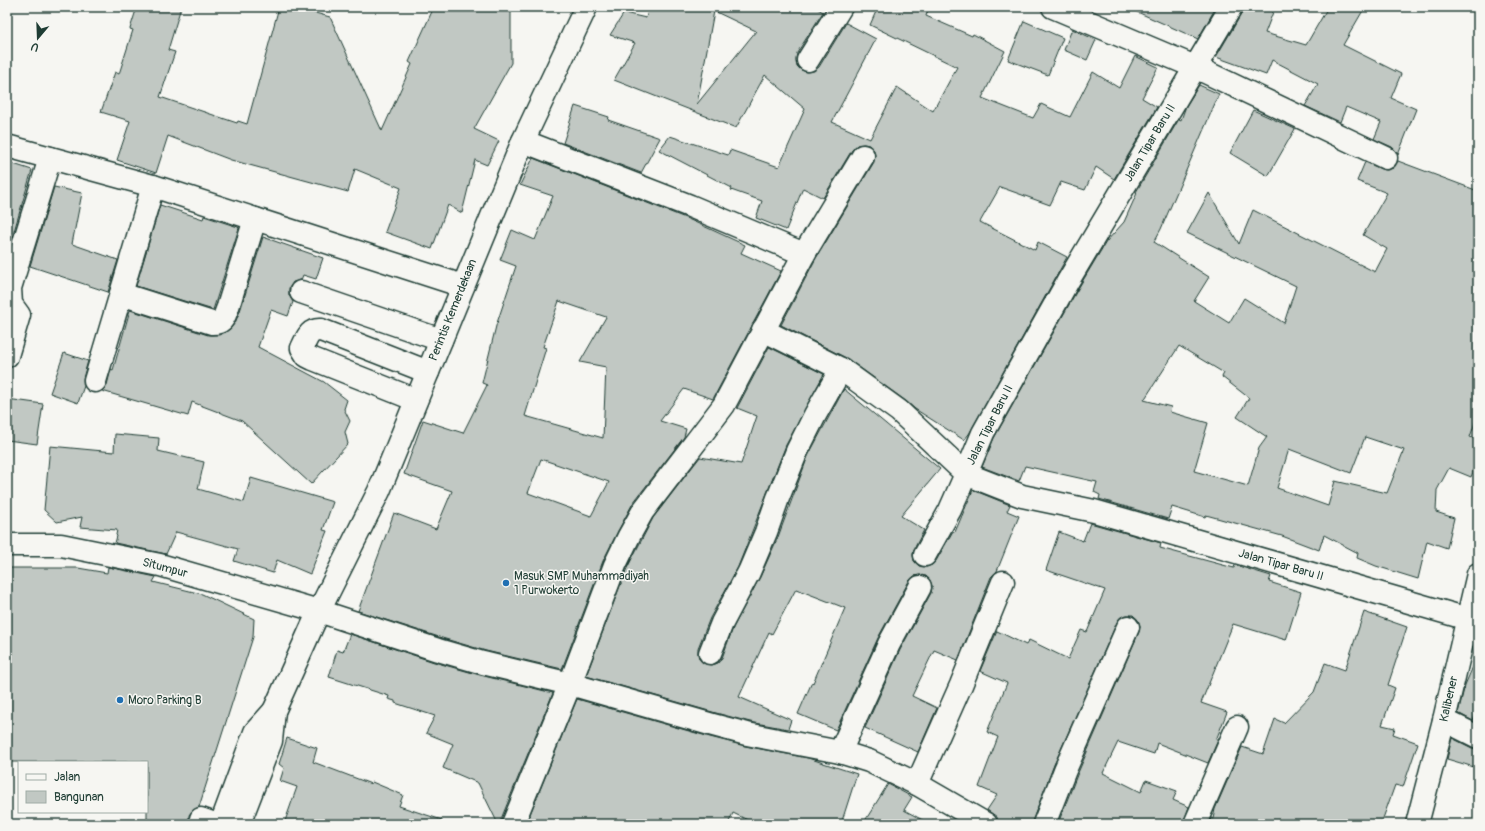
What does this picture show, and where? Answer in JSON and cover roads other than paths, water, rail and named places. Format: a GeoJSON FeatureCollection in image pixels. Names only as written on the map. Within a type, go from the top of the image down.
{"type":"FeatureCollection","features":[{"type":"Feature","properties":{"kind":"street","name":"Perintis Kemerdekaan"},"geometry":{"type":"LineString","coordinates":[[274,711],[319,611],[379,491],[523,141],[586,7]]}},
{"type":"Feature","properties":{"kind":"street"},"geometry":{"type":"LineString","coordinates":[[808,60],[841,7]]}},
{"type":"Feature","properties":{"kind":"street"},"geometry":{"type":"LineString","coordinates":[[1053,7],[1195,67],[1386,158]]}},
{"type":"Feature","properties":{"kind":"street","name":"Jalan Tipar Baru II"},"geometry":{"type":"LineString","coordinates":[[1231,7],[1068,281],[983,433],[966,474],[1022,496],[1094,511],[1468,619]]}},
{"type":"Feature","properties":{"kind":"street"},"geometry":{"type":"LineString","coordinates":[[523,141],[690,206],[804,254]]}},
{"type":"Feature","properties":{"kind":"street"},"geometry":{"type":"LineString","coordinates":[[7,146],[153,186],[463,286]]}},
{"type":"Feature","properties":{"kind":"street"},"geometry":{"type":"LineString","coordinates":[[513,824],[570,684],[615,565],[629,536],[643,511],[724,405],[804,254],[863,156]]}},
{"type":"Feature","properties":{"kind":"street"},"geometry":{"type":"LineString","coordinates":[[7,356],[18,315],[9,303],[10,288],[50,158]]}},
{"type":"Feature","properties":{"kind":"street"},"geometry":{"type":"LineString","coordinates":[[95,382],[153,186]]}},
{"type":"Feature","properties":{"kind":"street"},"geometry":{"type":"LineString","coordinates":[[121,294],[212,323],[219,323],[228,307],[255,219]]}},
{"type":"Feature","properties":{"kind":"street"},"geometry":{"type":"LineString","coordinates":[[301,292],[441,340]]}},
{"type":"Feature","properties":{"kind":"street"},"geometry":{"type":"LineString","coordinates":[[416,400],[313,359],[307,356],[302,348],[310,332],[321,330],[428,372]]}},
{"type":"Feature","properties":{"kind":"street"},"geometry":{"type":"LineString","coordinates":[[763,330],[841,369],[899,411],[966,474],[950,510],[925,555]]}},
{"type":"Feature","properties":{"kind":"street"},"geometry":{"type":"LineString","coordinates":[[710,653],[722,623],[749,572],[797,451],[841,369]]}},
{"type":"Feature","properties":{"kind":"street","name":"Situmpur"},"geometry":{"type":"LineString","coordinates":[[7,545],[61,544],[160,565],[319,611],[438,650],[570,684],[747,734],[840,752],[869,762],[917,784],[986,824]]}},
{"type":"Feature","properties":{"kind":"street","name":"Kalibener"},"geometry":{"type":"LineString","coordinates":[[1417,824],[1444,720],[1478,574]]}},
{"type":"Feature","properties":{"kind":"street"},"geometry":{"type":"LineString","coordinates":[[917,784],[961,685],[1003,582]]}},
{"type":"Feature","properties":{"kind":"street"},"geometry":{"type":"LineString","coordinates":[[840,752],[889,644],[920,587]]}},
{"type":"Feature","properties":{"kind":"street"},"geometry":{"type":"LineString","coordinates":[[1044,824],[1068,763],[1128,627]]}},
{"type":"Feature","properties":{"kind":"street"},"geometry":{"type":"LineString","coordinates":[[212,822],[255,732],[274,711]]}},
{"type":"Feature","properties":{"kind":"street"},"geometry":{"type":"LineString","coordinates":[[239,824],[271,741],[274,711]]}},
{"type":"Feature","properties":{"kind":"street"},"geometry":{"type":"LineString","coordinates":[[1444,720],[1478,737]]}},
{"type":"Feature","properties":{"kind":"street"},"geometry":{"type":"LineString","coordinates":[[1195,824],[1237,727]]}},
{"type":"Feature","properties":{"kind":"place","name":"Masuk SMP Muhammadiyah 1 Purwokerto"},"geometry":{"type":"Point","coordinates":[506,583]}},
{"type":"Feature","properties":{"kind":"place","name":"Moro Parking B"},"geometry":{"type":"Point","coordinates":[120,700]}}]}
